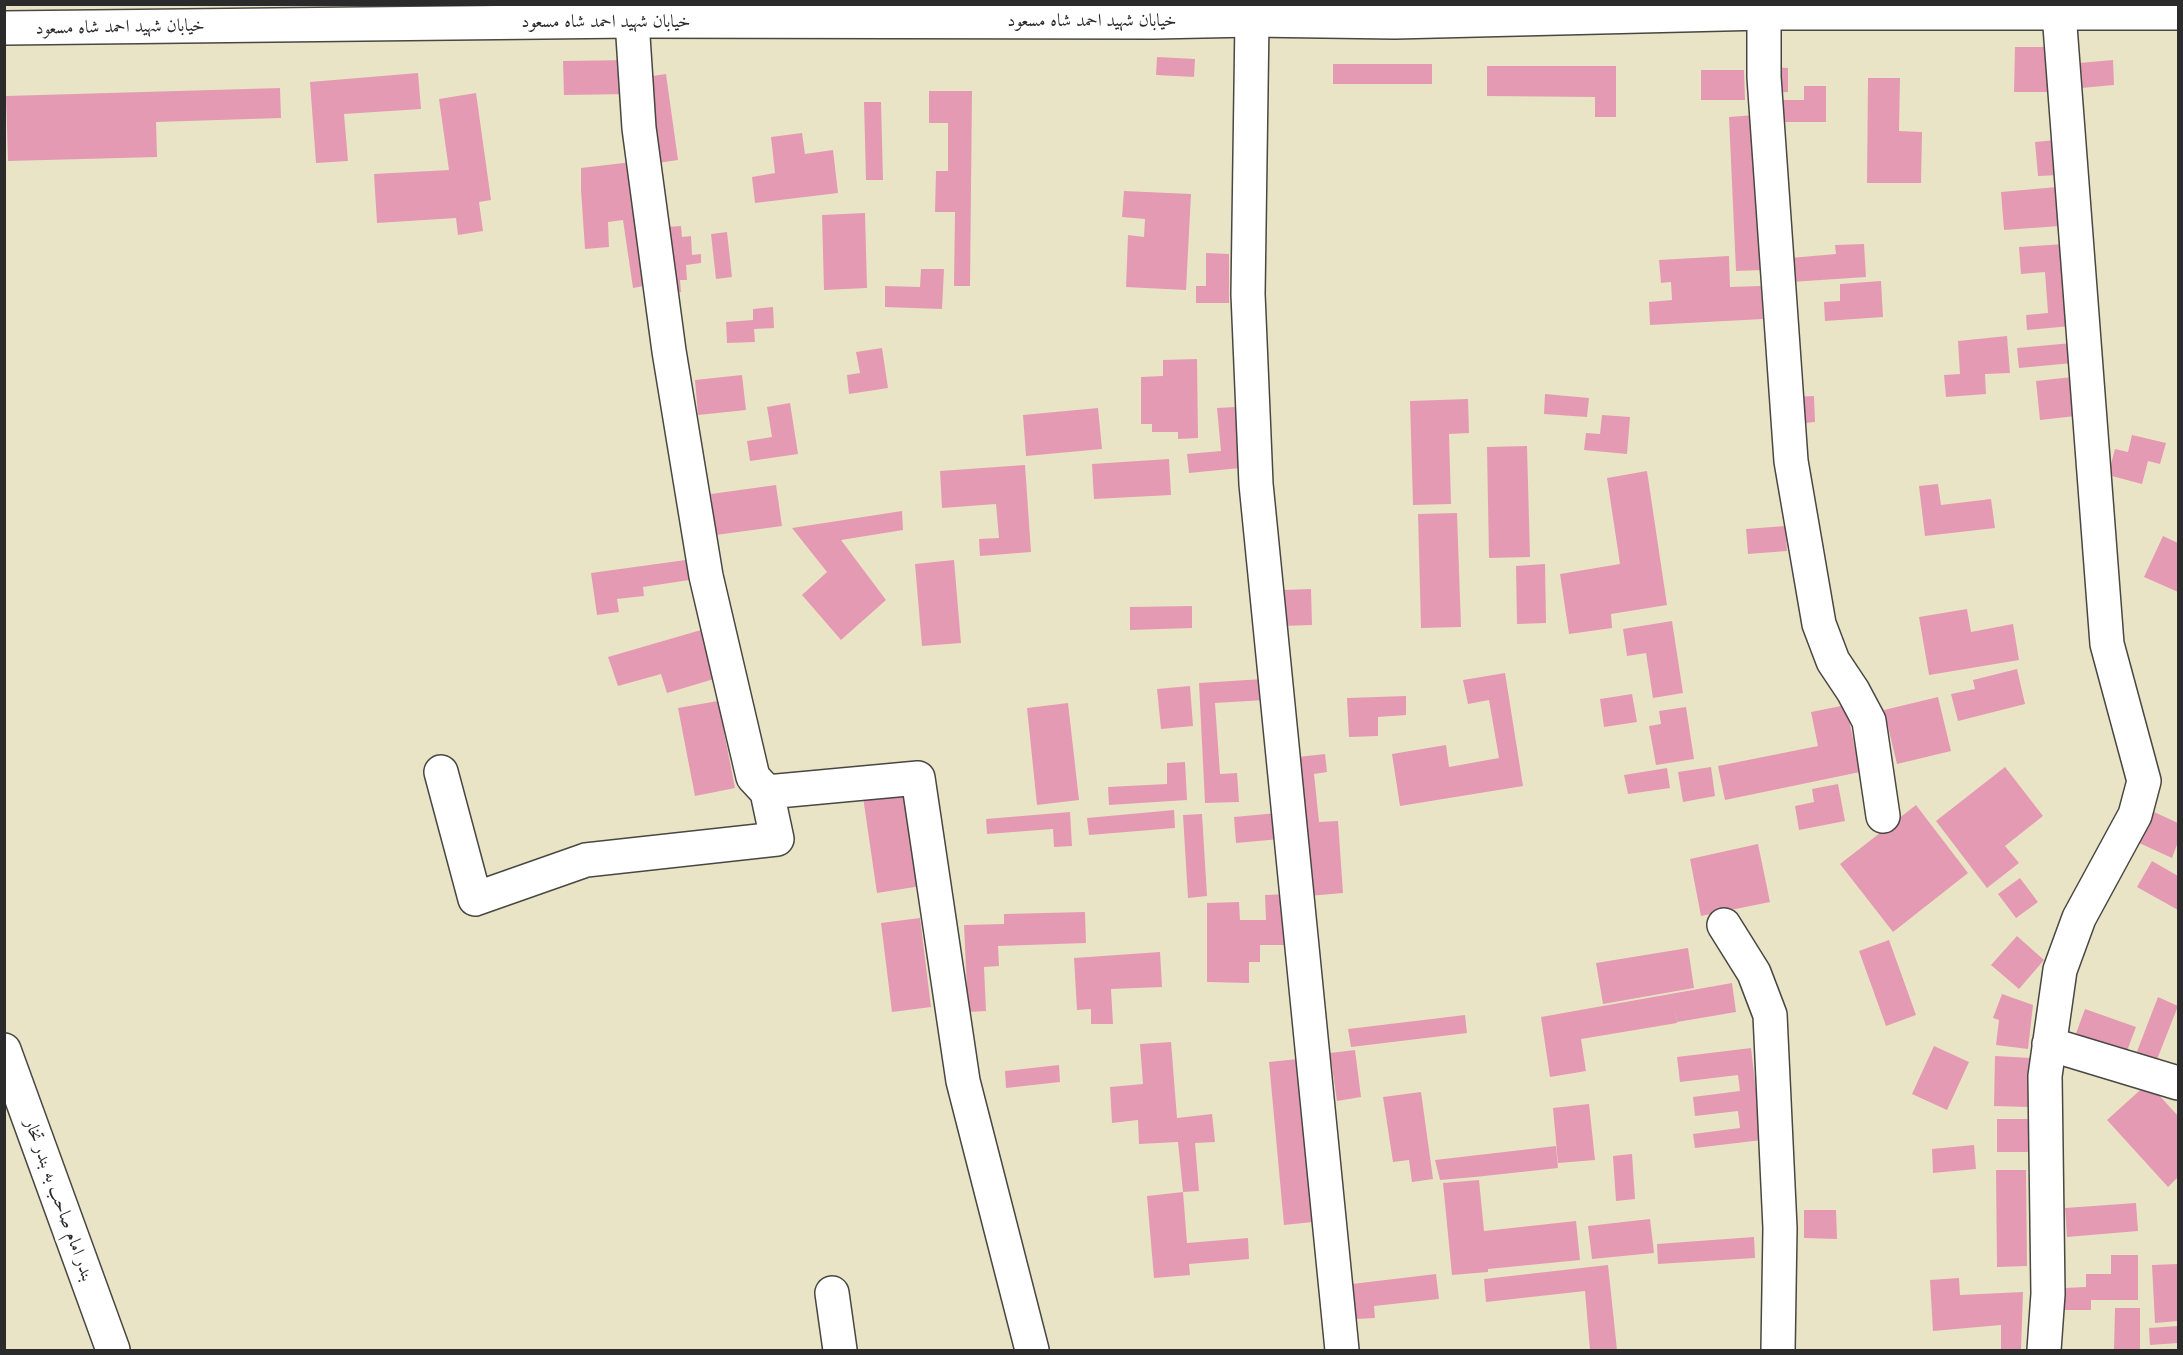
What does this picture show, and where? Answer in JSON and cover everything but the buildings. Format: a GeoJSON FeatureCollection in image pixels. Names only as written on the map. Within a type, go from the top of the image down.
{"type":"FeatureCollection","features":[{"type":"Feature","properties":{"kind":"street","name":"خیابان شهید احمد شاه مسعود"},"geometry":{"type":"LineString","coordinates":[[4,28],[261,15],[632,21],[1151,13],[1252,20],[1392,13],[1619,10],[1764,13],[2049,10],[2178,13]]}},
{"type":"Feature","properties":{"kind":"street"},"geometry":{"type":"LineString","coordinates":[[2044,1350],[2048,1294],[2045,1076],[2060,970],[2079,918],[2135,815],[2144,781],[2107,644],[2049,10]]}},
{"type":"Feature","properties":{"kind":"street"},"geometry":{"type":"LineString","coordinates":[[1764,13],[1764,77],[1791,461],[1819,624],[1833,661],[1854,690],[1869,721],[1883,816]]}},
{"type":"Feature","properties":{"kind":"street"},"geometry":{"type":"LineString","coordinates":[[1252,20],[1248,294],[1256,484],[1342,1350]]}},
{"type":"Feature","properties":{"kind":"street"},"geometry":{"type":"LineString","coordinates":[[441,772],[475,899],[586,860],[777,839],[767,792],[753,777],[706,576],[669,351],[639,128],[632,21]]}},
{"type":"Feature","properties":{"kind":"street"},"geometry":{"type":"LineString","coordinates":[[767,792],[918,778],[963,1081],[1032,1350]]}},
{"type":"Feature","properties":{"kind":"street"},"geometry":{"type":"LineString","coordinates":[[1724,925],[1754,973],[1770,1015],[1780,1228],[1779,1350]]}},
{"type":"Feature","properties":{"kind":"street"},"geometry":{"type":"LineString","coordinates":[[2049,1044],[2178,1083]]}},
{"type":"Feature","properties":{"kind":"street","name":"بندر امام صاحب به بندر تخار"},"geometry":{"type":"LineString","coordinates":[[4,1050],[113,1350]]}},
{"type":"Feature","properties":{"kind":"street"},"geometry":{"type":"LineString","coordinates":[[831,1293],[840,1350]]}}]}
